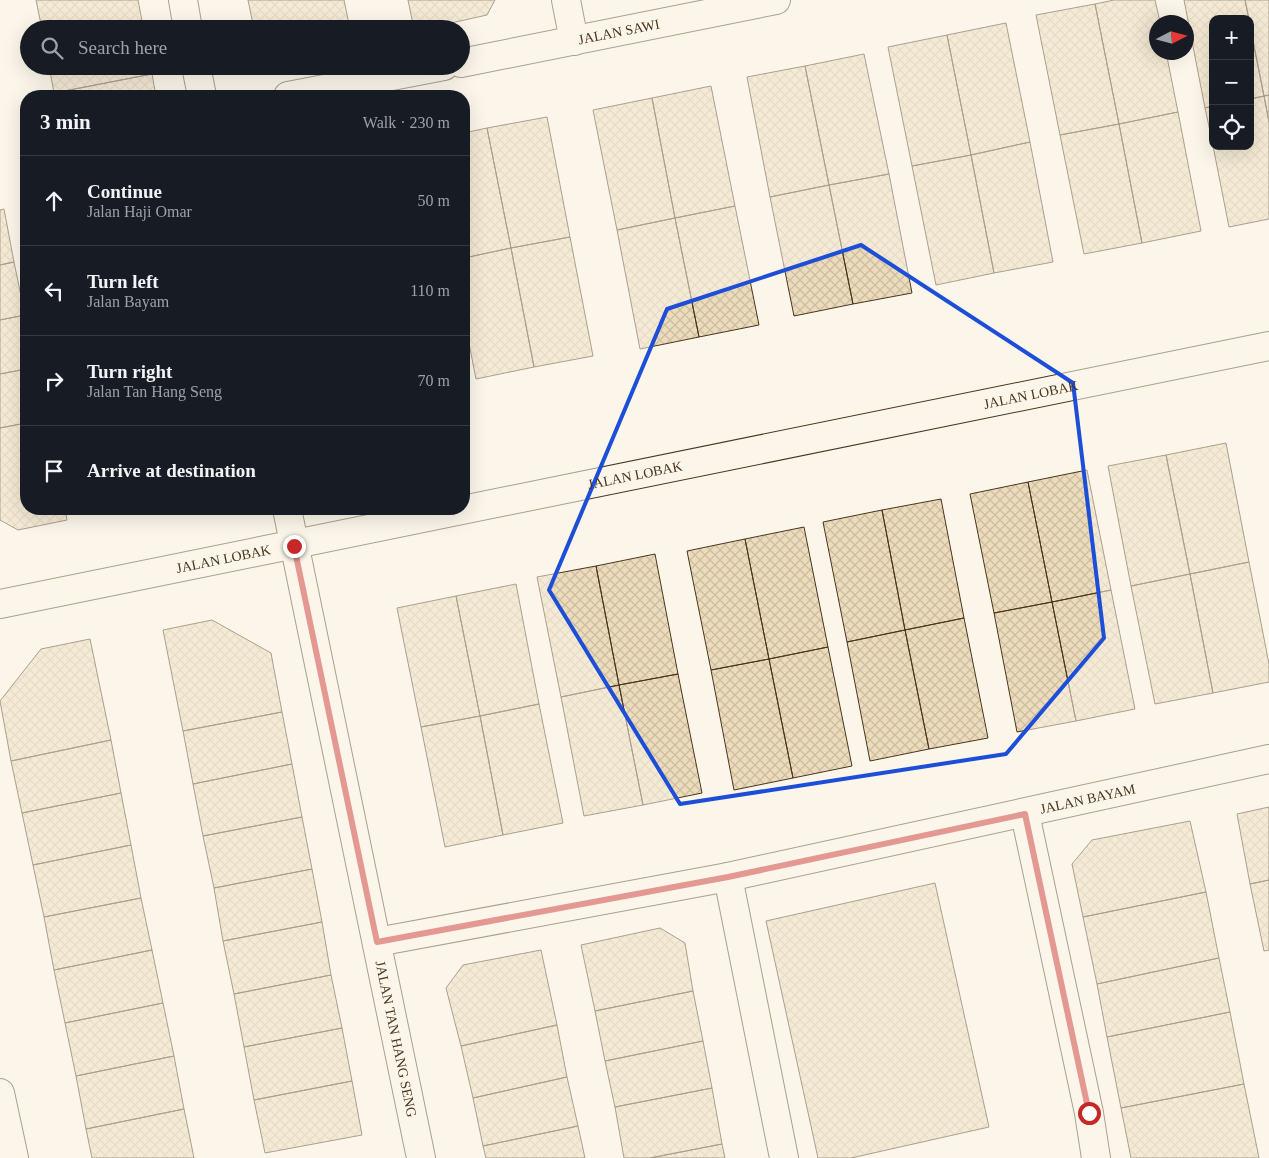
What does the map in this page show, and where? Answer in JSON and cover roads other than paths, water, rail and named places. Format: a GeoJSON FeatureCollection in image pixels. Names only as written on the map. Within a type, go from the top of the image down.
{"type":"FeatureCollection","features":[{"type":"Feature","properties":{"kind":"street"},"geometry":{"type":"LineString","coordinates":[[182,0],[186,20]]}},
{"type":"Feature","properties":{"kind":"street"},"geometry":{"type":"LineString","coordinates":[[566,0],[574,42]]}},
{"type":"Feature","properties":{"kind":"street","name":"JALAN SAWI"},"geometry":{"type":"LineString","coordinates":[[470,61],[776,0]]}},
{"type":"Feature","properties":{"kind":"street"},"geometry":{"type":"LineString","coordinates":[[198,75],[201,90]]}},
{"type":"Feature","properties":{"kind":"street"},"geometry":{"type":"LineString","coordinates":[[319,90],[397,75]]}},
{"type":"Feature","properties":{"kind":"street","name":"JALAN LOBAK"},"geometry":{"type":"LineString","coordinates":[[470,510],[1269,346]]}},
{"type":"Feature","properties":{"kind":"street","name":"JALAN TAN HANG SENG"},"geometry":{"type":"LineString","coordinates":[[288,515],[421,1158]]}},
{"type":"Feature","properties":{"kind":"street","name":"JALAN LOBAK"},"geometry":{"type":"LineString","coordinates":[[0,604],[445,515]]}},
{"type":"Feature","properties":{"kind":"street","name":"JALAN BAYAM"},"geometry":{"type":"LineString","coordinates":[[377,942],[728,877],[1025,814],[1269,759]]}},
{"type":"Feature","properties":{"kind":"street"},"geometry":{"type":"LineString","coordinates":[[1025,814],[1089,1113],[1096,1158]]}},
{"type":"Feature","properties":{"kind":"street"},"geometry":{"type":"LineString","coordinates":[[728,877],[784,1158]]}},
{"type":"Feature","properties":{"kind":"street"},"geometry":{"type":"LineString","coordinates":[[0,1093],[14,1158]]}}]}
